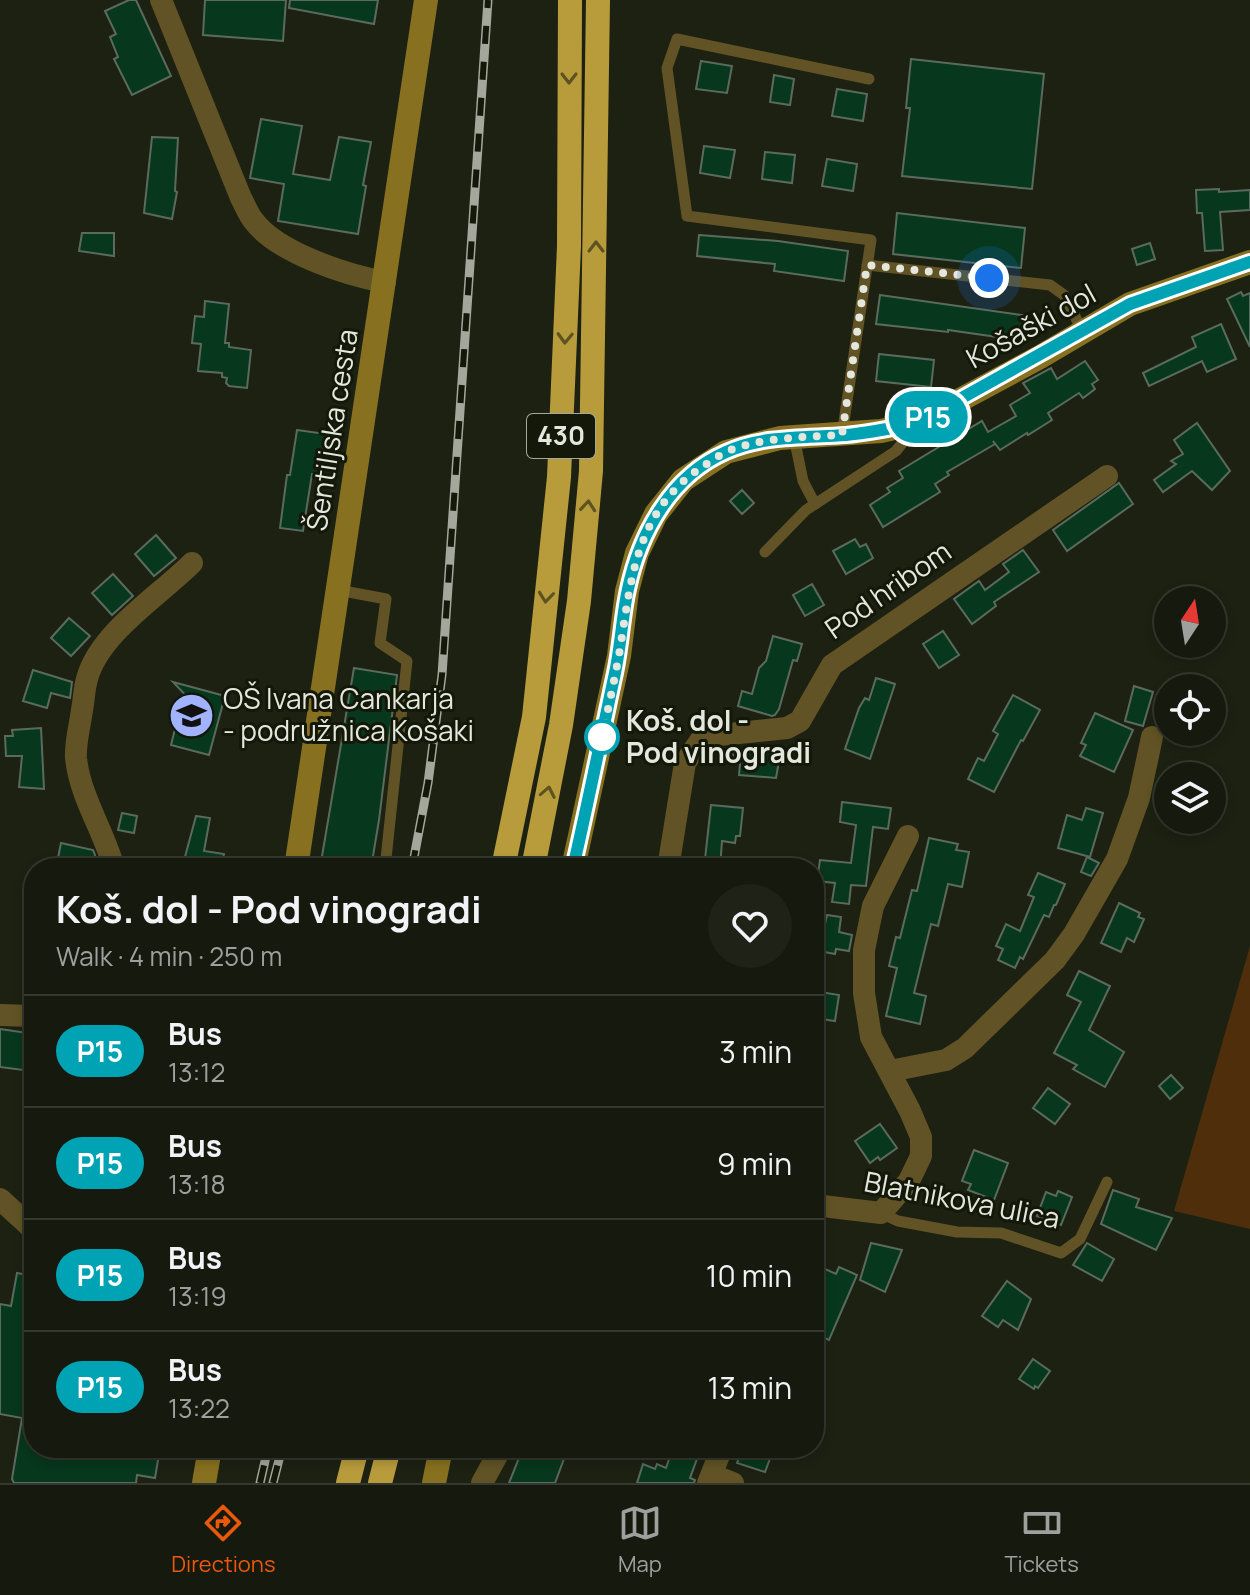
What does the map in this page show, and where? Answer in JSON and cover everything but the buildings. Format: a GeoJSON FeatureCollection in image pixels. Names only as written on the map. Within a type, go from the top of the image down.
{"type":"FeatureCollection","features":[{"type":"Feature","properties":{"kind":"highway","name":"430"},"geometry":{"type":"LineString","coordinates":[[505,858],[534,717],[559,477],[569,246],[570,0]]}},
{"type":"Feature","properties":{"kind":"highway","name":"430"},"geometry":{"type":"LineString","coordinates":[[535,858],[568,679],[591,471],[598,0]]}},
{"type":"Feature","properties":{"kind":"highway"},"geometry":{"type":"LineString","coordinates":[[348,1483],[354,1458]]}},
{"type":"Feature","properties":{"kind":"highway"},"geometry":{"type":"LineString","coordinates":[[380,1483],[386,1458]]}},
{"type":"Feature","properties":{"kind":"street"},"geometry":{"type":"LineString","coordinates":[[161,0],[241,198],[254,221],[271,237],[306,257],[366,279],[385,282]]}},
{"type":"Feature","properties":{"kind":"street","name":"Šentiljska cesta"},"geometry":{"type":"LineString","coordinates":[[298,858],[426,0]]}},
{"type":"Feature","properties":{"kind":"street","name":"Košaški dol"},"geometry":{"type":"LineString","coordinates":[[575,858],[619,656],[627,591],[637,553],[656,514],[683,480],[726,452],[794,437],[881,431],[917,423],[1130,304],[1250,262]]}},
{"type":"Feature","properties":{"kind":"street","name":"Pod hribom"},"geometry":{"type":"LineString","coordinates":[[670,858],[685,763],[700,741],[710,736],[795,725],[832,665],[1107,476]]}},
{"type":"Feature","properties":{"kind":"street"},"geometry":{"type":"LineString","coordinates":[[111,858],[87,798],[76,758],[87,678],[99,654],[120,627],[192,563]]}},
{"type":"Feature","properties":{"kind":"street"},"geometry":{"type":"LineString","coordinates":[[890,1071],[946,1060],[965,1048],[1055,960],[1074,934],[1117,859],[1139,798],[1152,737]]}},
{"type":"Feature","properties":{"kind":"street"},"geometry":{"type":"LineString","coordinates":[[881,1213],[909,1181],[921,1156],[921,1137],[871,1037],[864,993],[864,950],[873,906],[908,836]]}},
{"type":"Feature","properties":{"kind":"street"},"geometry":{"type":"LineString","coordinates":[[0,1015],[24,1016]]}},
{"type":"Feature","properties":{"kind":"street"},"geometry":{"type":"LineString","coordinates":[[0,1199],[24,1221]]}},
{"type":"Feature","properties":{"kind":"street","name":"Blatnikova ulica"},"geometry":{"type":"LineString","coordinates":[[824,1206],[881,1213]]}},
{"type":"Feature","properties":{"kind":"street"},"geometry":{"type":"LineString","coordinates":[[204,1483],[208,1458]]}},
{"type":"Feature","properties":{"kind":"street"},"geometry":{"type":"LineString","coordinates":[[434,1483],[439,1458]]}},
{"type":"Feature","properties":{"kind":"street"},"geometry":{"type":"LineString","coordinates":[[482,1483],[496,1458]]}},
{"type":"Feature","properties":{"kind":"street"},"geometry":{"type":"LineString","coordinates":[[718,1480],[721,1458]]}},
{"type":"Feature","properties":{"kind":"lane"},"geometry":{"type":"LineString","coordinates":[[842,435],[871,240],[687,216],[667,68],[677,39],[869,79]]}},
{"type":"Feature","properties":{"kind":"lane"},"geometry":{"type":"LineString","coordinates":[[867,265],[1050,285],[1064,295],[1083,332]]}},
{"type":"Feature","properties":{"kind":"lane"},"geometry":{"type":"LineString","coordinates":[[765,552],[806,510],[896,451],[917,423]]}},
{"type":"Feature","properties":{"kind":"lane"},"geometry":{"type":"LineString","coordinates":[[794,437],[803,481],[815,504]]}},
{"type":"Feature","properties":{"kind":"lane"},"geometry":{"type":"LineString","coordinates":[[338,590],[386,599],[380,643],[407,661],[386,858]]}},
{"type":"Feature","properties":{"kind":"lane","name":"Blatnikova ulica"},"geometry":{"type":"LineString","coordinates":[[881,1213],[898,1221],[957,1232],[1001,1233],[1061,1253],[1080,1239],[1107,1182]]}},
{"type":"Feature","properties":{"kind":"shaded area"},"geometry":{"type":"Polygon","coordinates":[[[1250,946],[1250,1229],[1174,1211],[1250,946]]]}},
{"type":"Feature","properties":{"kind":"railway"},"geometry":{"type":"LineString","coordinates":[[414,858],[428,783],[442,675],[488,0]]}},
{"type":"Feature","properties":{"kind":"railway"},"geometry":{"type":"LineString","coordinates":[[260,1483],[266,1458]]}},
{"type":"Feature","properties":{"kind":"railway"},"geometry":{"type":"LineString","coordinates":[[273,1483],[279,1458]]}},
{"type":"Feature","properties":{"kind":"bus line","name":"P15"},"geometry":{"type":"LineString","coordinates":[[575,858],[619,656],[627,591],[637,553],[656,514],[683,480],[726,452],[780,438],[881,431],[917,423],[1130,304],[1250,262]]}},
{"type":"Feature","properties":{"kind":"place","name":"OŠ Ivana Cankarja - podružnica Košaki"},"geometry":{"type":"Point","coordinates":[192,715]}},
{"type":"Feature","properties":{"kind":"place","name":"Koš. dol - Pod vinogradi"},"geometry":{"type":"Point","coordinates":[602,737]}},
{"type":"Feature","properties":{"kind":"route"},"geometry":{"type":"LineString","coordinates":[[602,737],[619,656],[627,591],[637,553],[656,514],[683,480],[726,452],[780,438],[842,435],[867,265],[989,278]]}}]}
